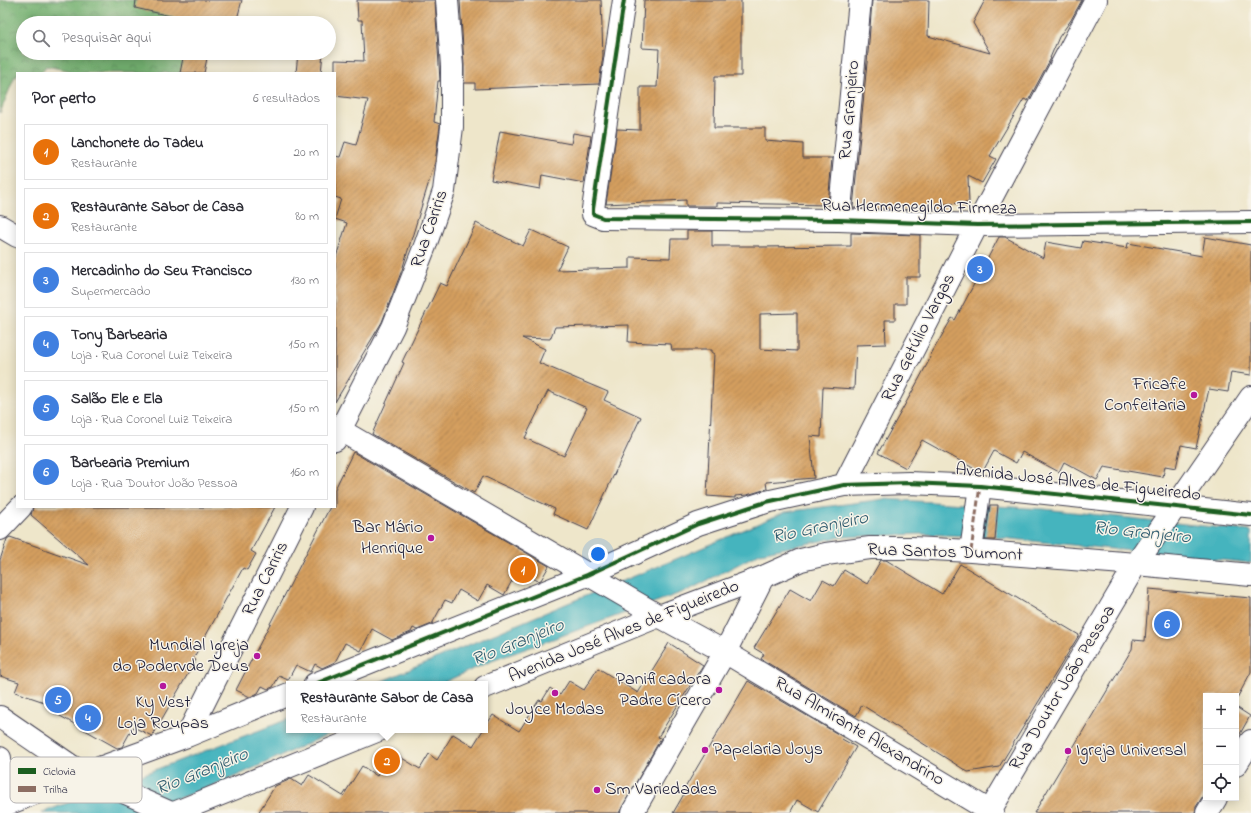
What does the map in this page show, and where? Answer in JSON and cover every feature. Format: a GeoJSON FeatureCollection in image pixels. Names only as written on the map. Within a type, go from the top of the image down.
{"type":"FeatureCollection","features":[{"type":"Feature","properties":{"kind":"street","name":"Rua Cariris"},"geometry":{"type":"LineString","coordinates":[[337,432],[393,327],[426,246],[444,191],[452,127],[452,66],[447,0]]}},
{"type":"Feature","properties":{"kind":"street","name":"Rua Hermenegildo Firmeza"},"geometry":{"type":"LineString","coordinates":[[624,0],[593,209],[593,214],[603,218],[839,220],[977,225],[1251,222]]}},
{"type":"Feature","properties":{"kind":"street","name":"Rua Granjeiro"},"geometry":{"type":"LineString","coordinates":[[839,220],[860,0]]}},
{"type":"Feature","properties":{"kind":"street","name":"Rua Getúlio Vargas"},"geometry":{"type":"LineString","coordinates":[[844,485],[977,225],[1096,0]]}},
{"type":"Feature","properties":{"kind":"street"},"geometry":{"type":"LineString","coordinates":[[0,226],[16,235]]}},
{"type":"Feature","properties":{"kind":"street","name":"Rua Doutor João Pessoa"},"geometry":{"type":"LineString","coordinates":[[991,812],[1139,560],[1251,397]]}},
{"type":"Feature","properties":{"kind":"street","name":"Rua Almirante Alexandrino"},"geometry":{"type":"LineString","coordinates":[[337,432],[586,575],[724,652],[991,812]]}},
{"type":"Feature","properties":{"kind":"street","name":"Avenida José Alves de Figueiredo"},"geometry":{"type":"LineString","coordinates":[[322,681],[586,575],[698,524],[766,502],[844,485],[909,483],[979,492],[1172,511],[1251,515]]}},
{"type":"Feature","properties":{"kind":"street"},"geometry":{"type":"LineString","coordinates":[[972,546],[979,492]]}},
{"type":"Feature","properties":{"kind":"street"},"geometry":{"type":"LineString","coordinates":[[0,529],[20,508]]}},
{"type":"Feature","properties":{"kind":"street","name":"Rua Cariris"},"geometry":{"type":"LineString","coordinates":[[187,736],[301,508]]}},
{"type":"Feature","properties":{"kind":"street","name":"Rua Santos Dumont"},"geometry":{"type":"LineString","coordinates":[[763,577],[801,560],[826,554],[870,548],[972,546],[1139,560]]}},
{"type":"Feature","properties":{"kind":"street"},"geometry":{"type":"LineString","coordinates":[[1139,560],[1251,575]]}},
{"type":"Feature","properties":{"kind":"street","name":"Avenida José Alves de Figueiredo"},"geometry":{"type":"LineString","coordinates":[[488,686],[659,616],[763,577]]}},
{"type":"Feature","properties":{"kind":"street"},"geometry":{"type":"LineString","coordinates":[[632,813],[724,652],[763,577]]}},
{"type":"Feature","properties":{"kind":"street"},"geometry":{"type":"LineString","coordinates":[[130,757],[187,736],[286,695]]}},
{"type":"Feature","properties":{"kind":"street"},"geometry":{"type":"LineString","coordinates":[[0,717],[58,757]]}},
{"type":"Feature","properties":{"kind":"street"},"geometry":{"type":"LineString","coordinates":[[174,813],[372,733]]}},
{"type":"Feature","properties":{"kind":"street"},"geometry":{"type":"LineString","coordinates":[[1239,760],[1251,741]]}},
{"type":"Feature","properties":{"kind":"street"},"geometry":{"type":"LineString","coordinates":[[0,758],[1,806]]}},
{"type":"Feature","properties":{"kind":"street"},"geometry":{"type":"LineString","coordinates":[[142,800],[171,813]]}},
{"type":"Feature","properties":{"kind":"street"},"geometry":{"type":"LineString","coordinates":[[1207,813],[1214,801]]}},
{"type":"Feature","properties":{"kind":"green space"},"geometry":{"type":"Polygon","coordinates":[[[0,0],[198,0],[195,16],[16,16],[16,60],[189,60],[188,72],[70,72],[46,66],[42,72],[16,72],[16,76],[0,113],[0,0]]]}},
{"type":"Feature","properties":{"kind":"water","name":"Rio Granjeiro"},"geometry":{"type":"Polygon","coordinates":[[[884,499],[1044,509],[1251,531],[1251,563],[992,537],[922,534],[841,537],[760,553],[689,590],[489,662],[447,681],[382,681],[669,562],[785,512],[884,499]]]}},
{"type":"Feature","properties":{"kind":"water","name":"Rio Granjeiro"},"geometry":{"type":"Polygon","coordinates":[[[286,720],[286,733],[331,733],[223,782],[138,813],[41,813],[67,803],[142,803],[142,775],[286,720]]]}},
{"type":"Feature","properties":{"kind":"building"},"geometry":{"type":"Polygon","coordinates":[[[136,0],[242,0],[238,16],[171,16],[135,8],[136,0]]]}},
{"type":"Feature","properties":{"kind":"building"},"geometry":{"type":"Polygon","coordinates":[[[357,0],[435,0],[440,81],[438,81],[434,122],[440,124],[440,126],[435,162],[402,270],[382,322],[336,400],[336,257],[347,223],[336,219],[341,199],[336,197],[336,156],[340,157],[345,142],[356,145],[368,100],[336,96],[335,60],[364,61],[362,20],[358,20],[357,0]]]}},
{"type":"Feature","properties":{"kind":"building"},"geometry":{"type":"Polygon","coordinates":[[[460,0],[601,0],[603,56],[599,84],[475,89],[475,83],[464,83],[460,0]]]}},
{"type":"Feature","properties":{"kind":"building"},"geometry":{"type":"Polygon","coordinates":[[[644,0],[741,0],[741,76],[715,76],[714,128],[765,128],[765,141],[803,144],[803,158],[832,158],[828,205],[717,203],[717,206],[686,206],[686,200],[606,204],[617,129],[640,130],[640,87],[657,87],[659,49],[642,48],[644,0]]]}},
{"type":"Feature","properties":{"kind":"building"},"geometry":{"type":"Polygon","coordinates":[[[872,0],[929,0],[928,36],[990,53],[973,23],[985,0],[1082,0],[1071,20],[1059,37],[1051,58],[1028,101],[1024,99],[990,156],[996,159],[982,183],[968,176],[969,203],[944,204],[943,210],[920,207],[920,210],[853,208],[872,0]]]}},
{"type":"Feature","properties":{"kind":"building"},"geometry":{"type":"Polygon","coordinates":[[[183,60],[207,60],[204,72],[180,72],[183,60]]]}},
{"type":"Feature","properties":{"kind":"building"},"geometry":{"type":"Polygon","coordinates":[[[297,60],[322,60],[321,72],[296,72],[297,60]]]}},
{"type":"Feature","properties":{"kind":"building"},"geometry":{"type":"Polygon","coordinates":[[[500,131],[571,144],[573,133],[591,136],[584,183],[542,175],[540,189],[491,180],[500,131]]]}},
{"type":"Feature","properties":{"kind":"building"},"geometry":{"type":"Polygon","coordinates":[[[476,223],[523,246],[531,230],[568,247],[557,270],[630,268],[630,257],[670,258],[671,239],[687,239],[687,231],[712,231],[712,246],[759,247],[851,246],[851,233],[920,235],[920,277],[906,277],[906,304],[895,304],[895,320],[885,320],[886,344],[856,345],[854,389],[823,387],[821,437],[810,436],[814,478],[766,482],[767,489],[747,495],[735,496],[735,498],[707,496],[714,353],[711,353],[711,350],[672,350],[671,344],[628,342],[629,325],[555,327],[550,339],[522,338],[545,349],[539,363],[608,392],[604,400],[641,417],[588,530],[553,514],[555,509],[483,476],[474,493],[372,434],[404,363],[402,362],[440,283],[447,286],[476,223]],[[797,313],[760,314],[760,349],[797,351],[797,313]],[[548,391],[525,438],[564,456],[587,408],[548,391]]]}},
{"type":"Feature","properties":{"kind":"building"},"geometry":{"type":"Polygon","coordinates":[[[999,237],[1005,237],[1043,258],[1046,242],[1081,248],[1083,241],[1127,248],[1128,243],[1202,256],[1205,237],[1251,245],[1251,375],[1231,372],[1228,392],[1209,389],[1196,448],[1181,445],[1176,468],[1165,466],[1163,477],[1104,467],[1097,480],[1064,462],[1059,472],[1022,452],[1016,463],[994,451],[982,473],[922,440],[906,468],[878,453],[952,318],[955,320],[999,237]]]}},
{"type":"Feature","properties":{"kind":"building"},"geometry":{"type":"Polygon","coordinates":[[[353,452],[549,566],[541,580],[538,581],[518,570],[504,595],[487,585],[478,601],[459,590],[452,603],[445,600],[432,624],[417,630],[413,628],[411,632],[392,640],[372,629],[361,651],[345,643],[335,662],[322,668],[315,664],[311,672],[296,665],[288,680],[279,676],[273,687],[268,689],[262,686],[258,693],[250,697],[236,690],[329,508],[336,508],[336,487],[353,452]]]}},
{"type":"Feature","properties":{"kind":"building"},"geometry":{"type":"Polygon","coordinates":[[[990,505],[998,505],[995,540],[985,540],[990,505]]]}},
{"type":"Feature","properties":{"kind":"building"},"geometry":{"type":"Polygon","coordinates":[[[33,508],[274,508],[251,551],[256,554],[247,570],[243,568],[193,659],[196,660],[152,736],[133,727],[122,747],[117,748],[53,712],[56,706],[15,692],[19,682],[0,676],[0,560],[7,539],[10,537],[89,565],[31,515],[33,508]]]}},
{"type":"Feature","properties":{"kind":"building"},"geometry":{"type":"Polygon","coordinates":[[[881,560],[886,560],[942,594],[960,564],[1079,635],[999,767],[968,772],[862,705],[856,716],[761,659],[764,654],[754,648],[790,589],[811,601],[823,580],[834,586],[844,570],[867,584],[881,560]]]}},
{"type":"Feature","properties":{"kind":"building"},"geometry":{"type":"Polygon","coordinates":[[[1149,589],[1251,598],[1251,672],[1239,694],[1239,693],[1203,693],[1203,796],[1196,807],[1195,813],[1034,813],[1132,649],[1133,640],[1145,641],[1149,589]]]}},
{"type":"Feature","properties":{"kind":"building"},"geometry":{"type":"Polygon","coordinates":[[[669,643],[703,665],[658,737],[661,738],[619,813],[258,813],[275,786],[291,779],[302,786],[309,775],[343,796],[362,766],[377,776],[392,752],[420,769],[429,754],[437,760],[453,734],[473,746],[481,733],[488,733],[488,722],[493,715],[519,731],[539,700],[542,701],[550,688],[560,695],[569,681],[584,690],[598,668],[638,693],[669,643]]]}},
{"type":"Feature","properties":{"kind":"building"},"geometry":{"type":"Polygon","coordinates":[[[748,681],[843,737],[842,739],[856,747],[818,812],[797,800],[790,813],[673,813],[684,794],[682,793],[748,681]]]}},
{"type":"Feature","properties":{"kind":"building"},"geometry":{"type":"Polygon","coordinates":[[[1239,709],[1250,716],[1239,736],[1239,709]]]}},
{"type":"Feature","properties":{"kind":"marked path"},"geometry":{"type":"LineString","coordinates":[[971,551],[980,486]]}},
{"type":"Feature","properties":{"kind":"cycle path"},"geometry":{"type":"LineString","coordinates":[[624,0],[593,209],[593,214],[603,218],[839,220],[977,225],[1251,222]]}},
{"type":"Feature","properties":{"kind":"cycle path"},"geometry":{"type":"LineString","coordinates":[[322,681],[587,575],[698,524],[766,502],[844,485],[909,483],[980,486],[1251,515]]}},
{"type":"Feature","properties":{"kind":"place","name":"Mercadinho do Seu Francisco"},"geometry":{"type":"Point","coordinates":[980,269]}},
{"type":"Feature","properties":{"kind":"place","name":"Fricafe Confeitaria"},"geometry":{"type":"Point","coordinates":[1194,395]}},
{"type":"Feature","properties":{"kind":"place","name":"Bar Mário Henrique"},"geometry":{"type":"Point","coordinates":[431,538]}},
{"type":"Feature","properties":{"kind":"place","name":"Lanchonete do Tadeu"},"geometry":{"type":"Point","coordinates":[523,570]}},
{"type":"Feature","properties":{"kind":"place","name":"Barbearia Premium"},"geometry":{"type":"Point","coordinates":[1167,624]}},
{"type":"Feature","properties":{"kind":"place","name":"Mundial Igreja do Podervde Deus"},"geometry":{"type":"Point","coordinates":[257,656]}},
{"type":"Feature","properties":{"kind":"place","name":"Ky Vest Loja Roupas"},"geometry":{"type":"Point","coordinates":[163,686]}},
{"type":"Feature","properties":{"kind":"place","name":"Panificadora Padre Cícero"},"geometry":{"type":"Point","coordinates":[719,690]}},
{"type":"Feature","properties":{"kind":"place","name":"Joyce Modas"},"geometry":{"type":"Point","coordinates":[555,693]}},
{"type":"Feature","properties":{"kind":"place","name":"Salão Ele e Ela"},"geometry":{"type":"Point","coordinates":[58,700]}},
{"type":"Feature","properties":{"kind":"place","name":"Tony Barbearia"},"geometry":{"type":"Point","coordinates":[88,718]}},
{"type":"Feature","properties":{"kind":"place","name":"Papelaria Joys"},"geometry":{"type":"Point","coordinates":[705,750]}},
{"type":"Feature","properties":{"kind":"place","name":"Igreja Universal"},"geometry":{"type":"Point","coordinates":[1068,751]}},
{"type":"Feature","properties":{"kind":"place","name":"Restaurante Sabor de Casa"},"geometry":{"type":"Point","coordinates":[387,761]}},
{"type":"Feature","properties":{"kind":"place","name":"Sm Variedades"},"geometry":{"type":"Point","coordinates":[597,790]}}]}
